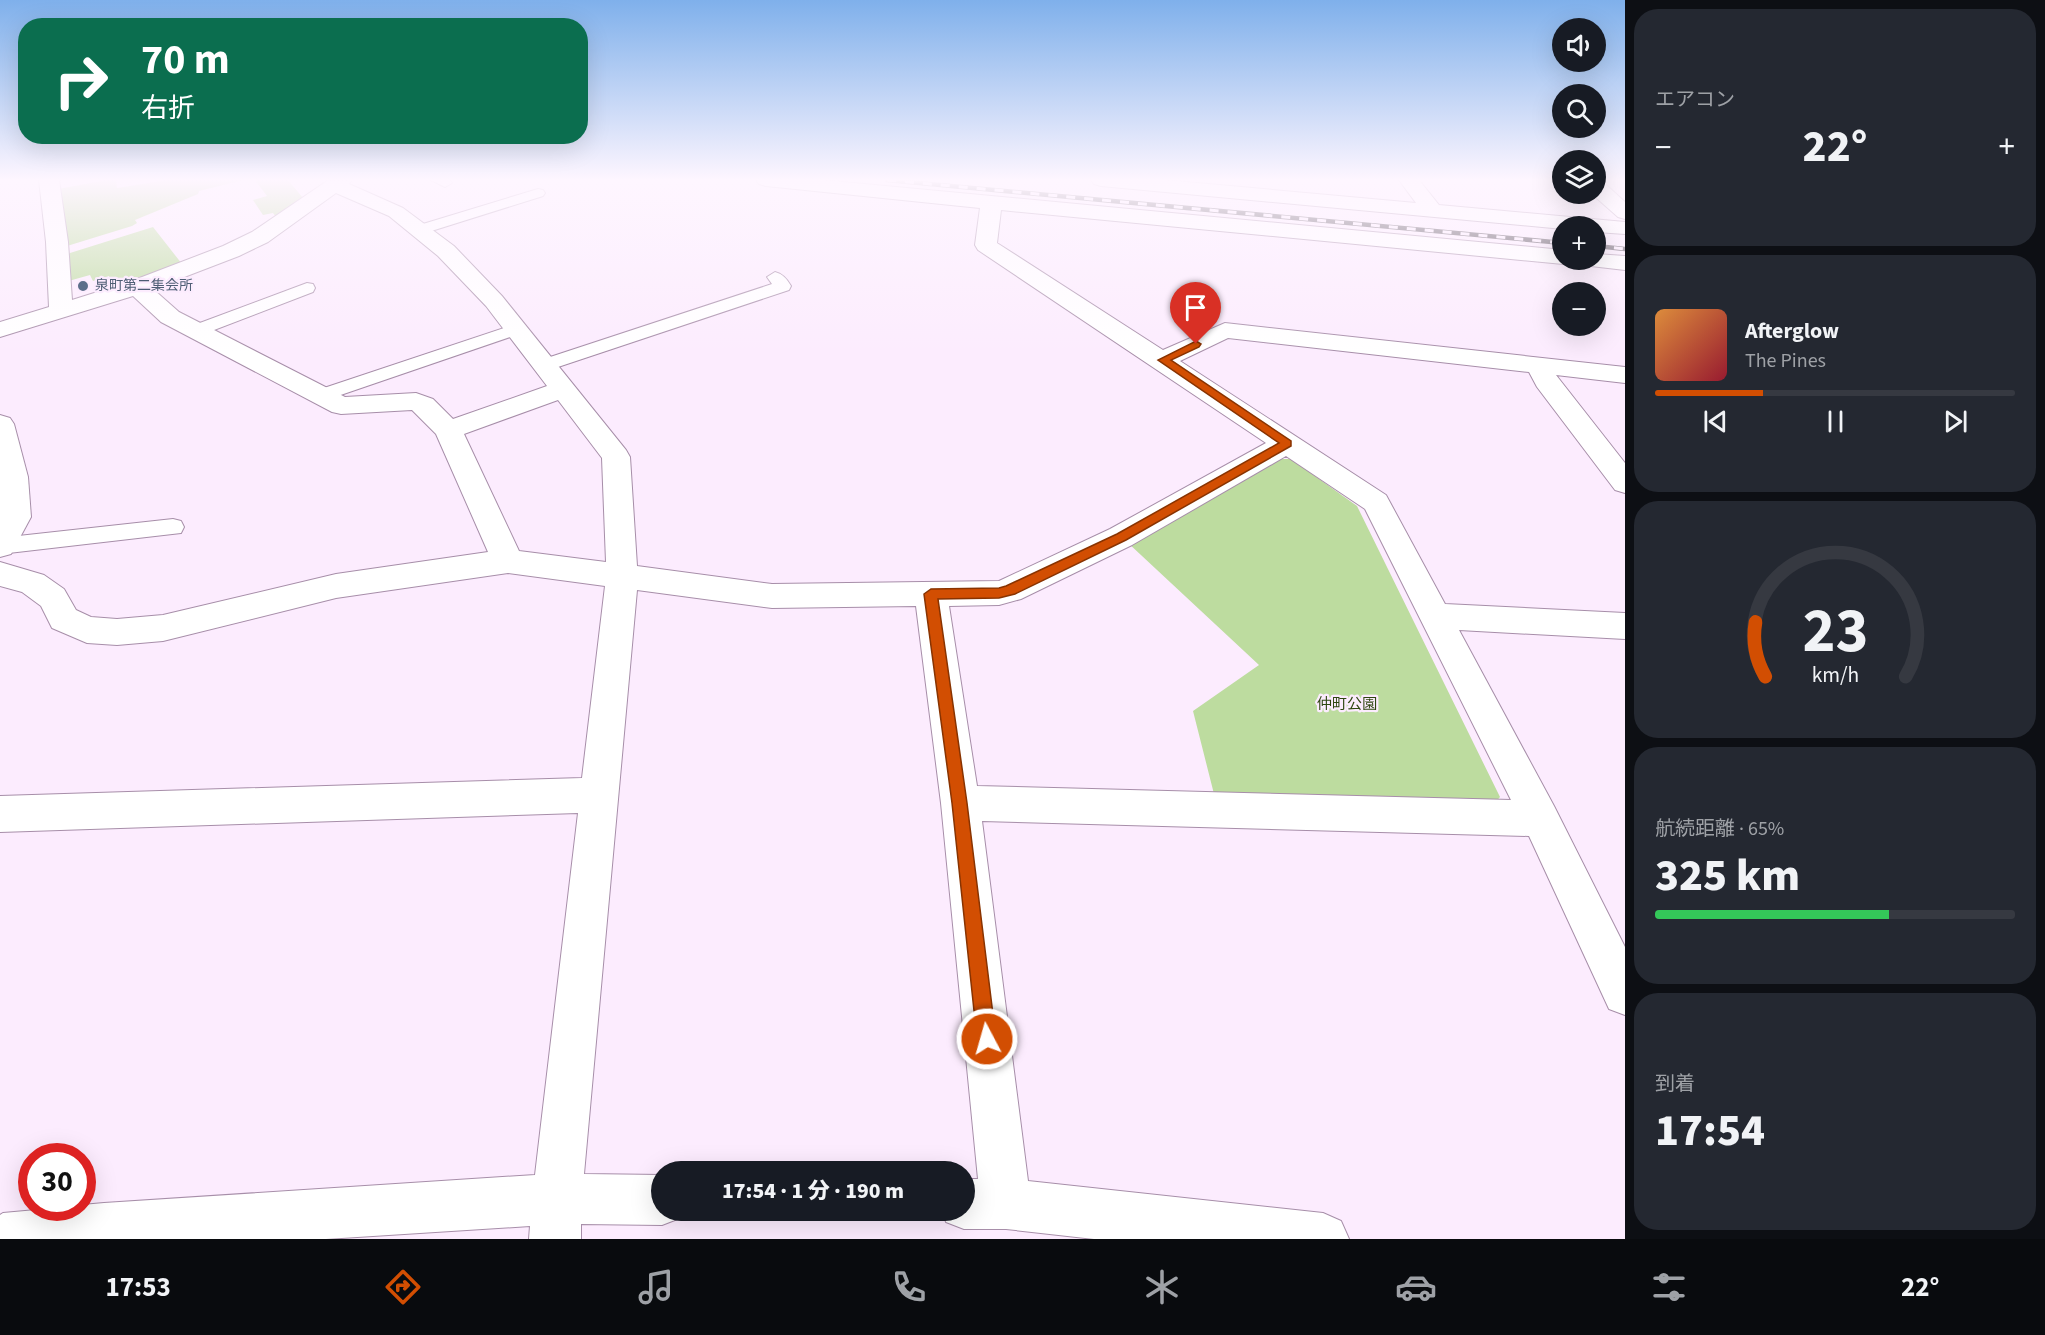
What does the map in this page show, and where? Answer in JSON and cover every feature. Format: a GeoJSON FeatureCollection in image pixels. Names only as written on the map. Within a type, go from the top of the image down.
{"type":"FeatureCollection","features":[{"type":"Feature","properties":{"kind":"street"},"geometry":{"type":"LineString","coordinates":[[57,238],[61,311]]}},
{"type":"Feature","properties":{"kind":"street"},"geometry":{"type":"LineString","coordinates":[[0,330],[137,287],[231,251],[258,238]]}},
{"type":"Feature","properties":{"kind":"street"},"geometry":{"type":"LineString","coordinates":[[429,238],[447,251],[494,301],[616,457],[622,576],[556,1219]]}},
{"type":"Feature","properties":{"kind":"street"},"geometry":{"type":"LineString","coordinates":[[987,238],[986,245],[1376,502],[1540,819],[1625,993]]}},
{"type":"Feature","properties":{"kind":"street"},"geometry":{"type":"LineString","coordinates":[[1360,238],[1552,256]]}},
{"type":"Feature","properties":{"kind":"street"},"geometry":{"type":"LineString","coordinates":[[1606,261],[1625,263]]}},
{"type":"Feature","properties":{"kind":"street"},"geometry":{"type":"LineString","coordinates":[[137,287],[170,317],[341,406],[416,401],[424,405],[448,430],[508,561]]}},
{"type":"Feature","properties":{"kind":"street"},"geometry":{"type":"LineString","coordinates":[[1163,360],[1225,330],[1625,375]]}},
{"type":"Feature","properties":{"kind":"street"},"geometry":{"type":"LineString","coordinates":[[1539,365],[1545,381],[1625,483]]}},
{"type":"Feature","properties":{"kind":"street"},"geometry":{"type":"LineString","coordinates":[[448,430],[564,389]]}},
{"type":"Feature","properties":{"kind":"street"},"geometry":{"type":"LineString","coordinates":[[0,424],[14,477],[16,517],[0,546]]}},
{"type":"Feature","properties":{"kind":"street"},"geometry":{"type":"LineString","coordinates":[[0,574],[33,583],[53,598],[64,619],[87,630],[117,632],[163,628],[336,586],[508,561],[772,596],[999,593],[1010,590],[1121,537],[1287,443]]}},
{"type":"Feature","properties":{"kind":"street"},"geometry":{"type":"LineString","coordinates":[[931,594],[960,803],[985,1204],[1148,1229],[1323,1239]]}},
{"type":"Feature","properties":{"kind":"street"},"geometry":{"type":"LineString","coordinates":[[1434,616],[1625,626]]}},
{"type":"Feature","properties":{"kind":"street"},"geometry":{"type":"LineString","coordinates":[[0,814],[600,795]]}},
{"type":"Feature","properties":{"kind":"street"},"geometry":{"type":"LineString","coordinates":[[960,803],[1540,819]]}},
{"type":"Feature","properties":{"kind":"street"},"geometry":{"type":"LineString","coordinates":[[3,1239],[102,1233],[556,1219],[651,1202]]}},
{"type":"Feature","properties":{"kind":"lane"},"geometry":{"type":"LineString","coordinates":[[545,365],[783,286],[775,278]]}},
{"type":"Feature","properties":{"kind":"lane"},"geometry":{"type":"LineString","coordinates":[[195,331],[307,288]]}},
{"type":"Feature","properties":{"kind":"lane"},"geometry":{"type":"LineString","coordinates":[[319,396],[516,329]]}},
{"type":"Feature","properties":{"kind":"lane"},"geometry":{"type":"LineString","coordinates":[[0,546],[173,527]]}},
{"type":"Feature","properties":{"kind":"green space"},"geometry":{"type":"Polygon","coordinates":[[[66,238],[94,238],[67,246],[66,238]]]}},
{"type":"Feature","properties":{"kind":"green space"},"geometry":{"type":"Polygon","coordinates":[[[118,238],[161,238],[182,264],[114,289],[109,276],[93,281],[90,275],[65,282],[65,257],[70,253],[118,238]]]}},
{"type":"Feature","properties":{"kind":"green space","name":"仲町公園"},"geometry":{"type":"Polygon","coordinates":[[[1281,459],[1291,459],[1357,506],[1500,797],[1492,806],[1214,794],[1193,711],[1259,665],[1127,542],[1281,459]]]}},
{"type":"Feature","properties":{"kind":"railway"},"geometry":{"type":"LineString","coordinates":[[1507,238],[1552,242]]}},
{"type":"Feature","properties":{"kind":"railway"},"geometry":{"type":"LineString","coordinates":[[1606,247],[1625,249]]}},
{"type":"Feature","properties":{"kind":"place","name":"泉町第二集会所"},"geometry":{"type":"Point","coordinates":[83,286]}},
{"type":"Feature","properties":{"kind":"route"},"geometry":{"type":"LineString","coordinates":[[987,1039],[960,803],[931,594],[999,593],[1010,590],[1121,537],[1287,443],[1163,360],[1196,344]]}}]}
